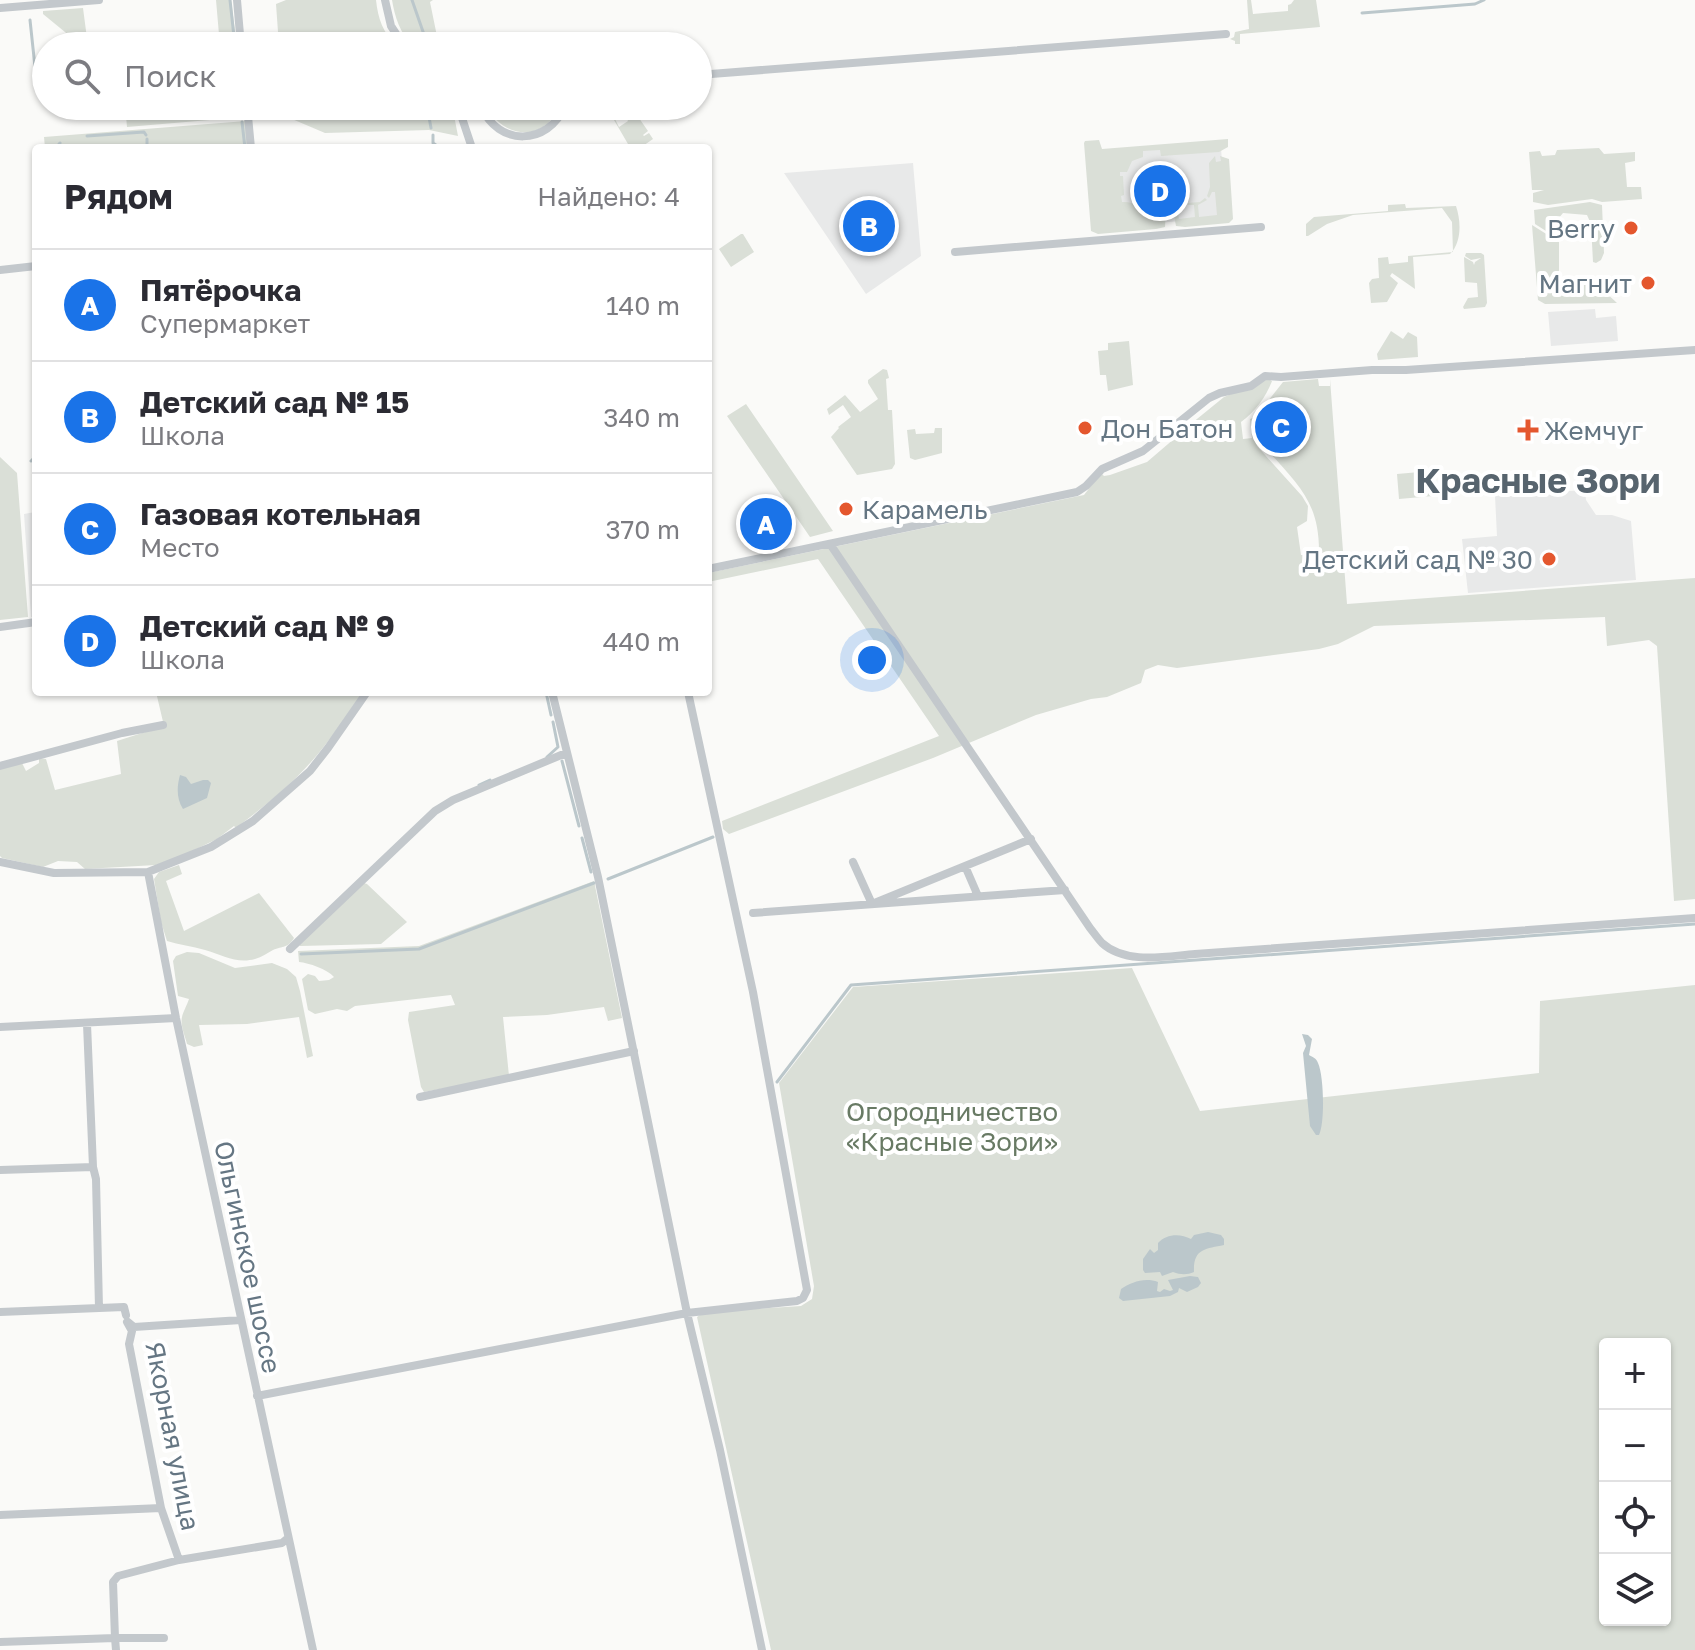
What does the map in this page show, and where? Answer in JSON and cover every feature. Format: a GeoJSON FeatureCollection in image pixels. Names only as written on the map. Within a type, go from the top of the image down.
{"type":"FeatureCollection","features":[{"type":"Feature","properties":{"kind":"street"},"geometry":{"type":"LineString","coordinates":[[0,8],[99,0]]}},
{"type":"Feature","properties":{"kind":"street"},"geometry":{"type":"LineString","coordinates":[[237,0],[240,32]]}},
{"type":"Feature","properties":{"kind":"street"},"geometry":{"type":"LineString","coordinates":[[385,0],[395,32]]}},
{"type":"Feature","properties":{"kind":"street"},"geometry":{"type":"LineString","coordinates":[[712,74],[1226,34]]}},
{"type":"Feature","properties":{"kind":"street"},"geometry":{"type":"LineString","coordinates":[[248,120],[251,144]]}},
{"type":"Feature","properties":{"kind":"street"},"geometry":{"type":"LineString","coordinates":[[463,120],[471,144]]}},
{"type":"Feature","properties":{"kind":"street"},"geometry":{"type":"LineString","coordinates":[[488,120],[510,135],[526,136],[541,133],[557,120]]}},
{"type":"Feature","properties":{"kind":"street"},"geometry":{"type":"LineString","coordinates":[[955,252],[1261,227]]}},
{"type":"Feature","properties":{"kind":"street"},"geometry":{"type":"LineString","coordinates":[[0,270],[32,266]]}},
{"type":"Feature","properties":{"kind":"street"},"geometry":{"type":"LineString","coordinates":[[712,568],[1083,490],[1102,469],[1143,451],[1209,398],[1251,386],[1265,376],[1406,370],[1695,350]]}},
{"type":"Feature","properties":{"kind":"street"},"geometry":{"type":"LineString","coordinates":[[830,544],[1103,943],[1125,955],[1145,957],[1695,918]]}},
{"type":"Feature","properties":{"kind":"street"},"geometry":{"type":"LineString","coordinates":[[0,627],[32,623]]}},
{"type":"Feature","properties":{"kind":"street"},"geometry":{"type":"LineString","coordinates":[[0,862],[54,873],[148,872],[211,847],[253,821],[310,771],[364,696]]}},
{"type":"Feature","properties":{"kind":"street"},"geometry":{"type":"LineString","coordinates":[[553,696],[598,877],[687,1313],[720,1450],[762,1650]]}},
{"type":"Feature","properties":{"kind":"street"},"geometry":{"type":"LineString","coordinates":[[257,1396],[687,1313],[803,1298],[807,1290],[753,992],[689,696]]}},
{"type":"Feature","properties":{"kind":"street"},"geometry":{"type":"LineString","coordinates":[[0,766],[163,725]]}},
{"type":"Feature","properties":{"kind":"street"},"geometry":{"type":"LineString","coordinates":[[290,949],[435,811],[453,800],[566,753]]}},
{"type":"Feature","properties":{"kind":"street"},"geometry":{"type":"LineString","coordinates":[[872,904],[1031,839]]}},
{"type":"Feature","properties":{"kind":"street"},"geometry":{"type":"LineString","coordinates":[[853,862],[872,904]]}},
{"type":"Feature","properties":{"kind":"street"},"geometry":{"type":"LineString","coordinates":[[965,866],[978,896]]}},
{"type":"Feature","properties":{"kind":"street","name":"Ольгинское шоссе"},"geometry":{"type":"LineString","coordinates":[[148,872],[176,1018],[313,1650]]}},
{"type":"Feature","properties":{"kind":"street"},"geometry":{"type":"LineString","coordinates":[[753,913],[1065,890]]}},
{"type":"Feature","properties":{"kind":"street"},"geometry":{"type":"LineString","coordinates":[[0,1027],[176,1018]]}},
{"type":"Feature","properties":{"kind":"street"},"geometry":{"type":"LineString","coordinates":[[87,1024],[96,1179],[99,1308]]}},
{"type":"Feature","properties":{"kind":"street"},"geometry":{"type":"LineString","coordinates":[[420,1097],[634,1051]]}},
{"type":"Feature","properties":{"kind":"street"},"geometry":{"type":"LineString","coordinates":[[0,1170],[93,1167]]}},
{"type":"Feature","properties":{"kind":"street"},"geometry":{"type":"LineString","coordinates":[[0,1312],[124,1307],[126,1318],[134,1327],[241,1320]]}},
{"type":"Feature","properties":{"kind":"street","name":"Якорная улица"},"geometry":{"type":"LineString","coordinates":[[126,1318],[132,1331],[129,1344],[161,1508],[179,1560]]}},
{"type":"Feature","properties":{"kind":"street"},"geometry":{"type":"LineString","coordinates":[[0,1515],[161,1508]]}},
{"type":"Feature","properties":{"kind":"street"},"geometry":{"type":"LineString","coordinates":[[116,1650],[113,1582],[118,1576],[179,1560],[282,1543],[288,1538]]}},
{"type":"Feature","properties":{"kind":"street"},"geometry":{"type":"LineString","coordinates":[[0,1642],[164,1638]]}},
{"type":"Feature","properties":{"kind":"shaded area"},"geometry":{"type":"Polygon","coordinates":[[[1221,148],[1220,218],[1106,227],[1100,150],[1221,148]]]}},
{"type":"Feature","properties":{"kind":"shaded area"},"geometry":{"type":"Polygon","coordinates":[[[913,163],[921,256],[866,294],[784,173],[913,163]]]}},
{"type":"Feature","properties":{"kind":"shaded area"},"geometry":{"type":"Polygon","coordinates":[[[1595,309],[1596,318],[1616,316],[1618,341],[1551,346],[1548,312],[1595,309]]]}},
{"type":"Feature","properties":{"kind":"shaded area","name":"Детский сад № 30"},"geometry":{"type":"Polygon","coordinates":[[[1585,490],[1586,500],[1596,515],[1612,515],[1631,521],[1636,580],[1468,593],[1462,539],[1497,536],[1495,496],[1585,490]]]}},
{"type":"Feature","properties":{"kind":"shaded area"},"geometry":{"type":"Polygon","coordinates":[[[32,513],[32,617],[31,617],[24,514],[32,513]]]}},
{"type":"Feature","properties":{"kind":"shaded area"},"geometry":{"type":"Polygon","coordinates":[[[180,775],[191,784],[208,780],[211,783],[207,798],[183,809],[178,792],[180,775]]]}},
{"type":"Feature","properties":{"kind":"shaded area"},"geometry":{"type":"Polygon","coordinates":[[[1302,1034],[1312,1039],[1309,1055],[1317,1061],[1322,1078],[1323,1110],[1319,1135],[1310,1126],[1303,1053],[1306,1046],[1302,1034]]]}},
{"type":"Feature","properties":{"kind":"shaded area"},"geometry":{"type":"Polygon","coordinates":[[[1208,1232],[1221,1235],[1224,1245],[1198,1254],[1194,1272],[1173,1272],[1162,1276],[1160,1272],[1145,1273],[1143,1270],[1143,1259],[1150,1249],[1154,1253],[1158,1250],[1158,1243],[1165,1238],[1178,1235],[1191,1239],[1194,1235],[1208,1232]]]}},
{"type":"Feature","properties":{"kind":"shaded area"},"geometry":{"type":"Polygon","coordinates":[[[1198,1277],[1201,1283],[1187,1292],[1179,1288],[1170,1296],[1123,1301],[1119,1298],[1121,1289],[1134,1282],[1158,1282],[1157,1291],[1170,1291],[1173,1290],[1168,1280],[1198,1277]]]}},
{"type":"Feature","properties":{"kind":"green space"},"geometry":{"type":"Polygon","coordinates":[[[216,0],[231,0],[235,32],[219,32],[216,0]]]}},
{"type":"Feature","properties":{"kind":"green space"},"geometry":{"type":"Polygon","coordinates":[[[286,0],[376,0],[386,32],[278,32],[276,4],[286,0]]]}},
{"type":"Feature","properties":{"kind":"green space"},"geometry":{"type":"Polygon","coordinates":[[[392,0],[433,0],[430,2],[436,32],[403,32],[392,0]]]}},
{"type":"Feature","properties":{"kind":"green space"},"geometry":{"type":"Polygon","coordinates":[[[1247,0],[1251,0],[1253,14],[1288,11],[1288,5],[1294,0],[1316,0],[1320,27],[1240,34],[1240,44],[1235,44],[1230,39],[1235,32],[1249,29],[1247,0]]]}},
{"type":"Feature","properties":{"kind":"green space"},"geometry":{"type":"Polygon","coordinates":[[[83,8],[86,32],[65,32],[43,11],[83,8]]]}},
{"type":"Feature","properties":{"kind":"green space"},"geometry":{"type":"Polygon","coordinates":[[[126,120],[210,120],[127,127],[126,120]]]}},
{"type":"Feature","properties":{"kind":"green space"},"geometry":{"type":"Polygon","coordinates":[[[294,120],[455,120],[458,136],[429,130],[325,133],[294,120]]]}},
{"type":"Feature","properties":{"kind":"green space"},"geometry":{"type":"Polygon","coordinates":[[[497,120],[551,120],[534,131],[523,132],[497,120]]]}},
{"type":"Feature","properties":{"kind":"green space"},"geometry":{"type":"Polygon","coordinates":[[[614,120],[619,127],[628,121],[640,120],[648,131],[643,135],[649,133],[653,139],[646,144],[628,144],[614,120]]]}},
{"type":"Feature","properties":{"kind":"green space"},"geometry":{"type":"Polygon","coordinates":[[[246,121],[248,144],[45,144],[44,137],[246,121]]]}},
{"type":"Feature","properties":{"kind":"green space"},"geometry":{"type":"Polygon","coordinates":[[[1228,139],[1228,147],[1219,152],[1161,156],[1160,150],[1143,151],[1143,157],[1132,161],[1127,172],[1120,172],[1123,176],[1122,202],[1149,206],[1150,210],[1152,206],[1161,206],[1166,210],[1165,227],[1098,234],[1091,231],[1085,141],[1099,140],[1102,149],[1228,139]]]}},
{"type":"Feature","properties":{"kind":"green space"},"geometry":{"type":"Polygon","coordinates":[[[1599,148],[1604,154],[1635,152],[1635,161],[1625,163],[1627,187],[1641,187],[1642,199],[1602,202],[1592,199],[1548,205],[1533,202],[1533,193],[1544,190],[1532,190],[1529,152],[1540,151],[1542,156],[1555,155],[1557,150],[1599,148]]]}},
{"type":"Feature","properties":{"kind":"green space"},"geometry":{"type":"Polygon","coordinates":[[[1215,156],[1216,162],[1221,161],[1220,156],[1229,159],[1233,219],[1229,223],[1176,226],[1173,210],[1176,206],[1183,203],[1184,206],[1177,206],[1179,219],[1195,217],[1194,205],[1187,203],[1200,202],[1205,198],[1207,200],[1198,205],[1199,217],[1217,215],[1215,192],[1209,198],[1207,196],[1210,187],[1209,163],[1215,156]]]}},
{"type":"Feature","properties":{"kind":"green space"},"geometry":{"type":"Polygon","coordinates":[[[1590,202],[1602,205],[1604,253],[1596,263],[1593,262],[1591,224],[1587,215],[1563,213],[1558,219],[1562,228],[1557,238],[1535,224],[1534,210],[1590,202]]]}},
{"type":"Feature","properties":{"kind":"green space"},"geometry":{"type":"Polygon","coordinates":[[[1405,204],[1406,208],[1456,206],[1459,231],[1453,250],[1452,222],[1442,208],[1353,215],[1306,236],[1306,224],[1314,217],[1388,211],[1388,205],[1405,204]]]}},
{"type":"Feature","properties":{"kind":"green space"},"geometry":{"type":"Polygon","coordinates":[[[1532,225],[1559,242],[1561,280],[1591,280],[1603,284],[1602,289],[1617,303],[1545,304],[1538,300],[1532,225]]]}},
{"type":"Feature","properties":{"kind":"green space"},"geometry":{"type":"Polygon","coordinates":[[[741,234],[754,252],[731,267],[719,249],[741,234]]]}},
{"type":"Feature","properties":{"kind":"green space"},"geometry":{"type":"Polygon","coordinates":[[[1451,252],[1413,257],[1415,289],[1392,273],[1390,276],[1398,283],[1387,302],[1371,303],[1369,283],[1379,278],[1378,258],[1388,257],[1389,264],[1408,262],[1408,256],[1451,252]]]}},
{"type":"Feature","properties":{"kind":"green space"},"geometry":{"type":"Polygon","coordinates":[[[1466,253],[1484,255],[1485,307],[1463,307],[1468,298],[1478,297],[1477,283],[1465,282],[1464,257],[1474,265],[1481,258],[1471,260],[1465,256],[1466,253]]]}},
{"type":"Feature","properties":{"kind":"green space"},"geometry":{"type":"Polygon","coordinates":[[[1391,331],[1403,339],[1408,332],[1417,337],[1418,357],[1378,360],[1377,354],[1391,331]]]}},
{"type":"Feature","properties":{"kind":"green space"},"geometry":{"type":"Polygon","coordinates":[[[1129,341],[1133,385],[1108,391],[1106,375],[1100,375],[1098,351],[1108,350],[1108,343],[1129,341]]]}},
{"type":"Feature","properties":{"kind":"green space"},"geometry":{"type":"Polygon","coordinates":[[[883,369],[887,370],[889,378],[886,379],[888,410],[892,410],[895,464],[892,469],[857,475],[831,437],[851,417],[843,405],[829,415],[827,409],[845,395],[860,412],[878,399],[868,380],[883,369]]]}},
{"type":"Feature","properties":{"kind":"green space"},"geometry":{"type":"Polygon","coordinates":[[[1268,379],[1272,381],[1263,399],[1241,422],[1243,439],[1252,438],[1250,419],[1255,417],[1257,446],[1308,506],[1307,521],[1297,527],[1301,555],[1319,554],[1315,520],[1304,494],[1263,445],[1289,442],[1285,410],[1270,411],[1268,401],[1283,382],[1318,379],[1319,386],[1330,386],[1330,379],[1347,604],[1695,578],[1695,899],[1674,901],[1657,646],[1649,640],[1607,646],[1605,617],[1374,626],[1338,644],[1319,649],[1177,668],[1158,665],[1145,670],[1141,683],[1107,697],[1036,715],[933,758],[729,834],[723,829],[722,821],[939,736],[818,559],[712,581],[712,572],[1084,495],[1101,473],[1110,475],[1147,462],[1175,438],[1171,434],[1175,429],[1181,432],[1224,397],[1268,379]]]}},
{"type":"Feature","properties":{"kind":"green space"},"geometry":{"type":"Polygon","coordinates":[[[746,404],[833,531],[810,537],[727,416],[746,404]]]}},
{"type":"Feature","properties":{"kind":"green space"},"geometry":{"type":"Polygon","coordinates":[[[935,428],[942,428],[942,453],[915,460],[910,458],[907,430],[915,429],[916,434],[934,433],[935,428]]]}},
{"type":"Feature","properties":{"kind":"green space"},"geometry":{"type":"Polygon","coordinates":[[[0,457],[17,473],[28,617],[0,620],[0,457]]]}},
{"type":"Feature","properties":{"kind":"green space"},"geometry":{"type":"Polygon","coordinates":[[[1431,471],[1433,496],[1399,499],[1397,474],[1431,471]]]}},
{"type":"Feature","properties":{"kind":"green space"},"geometry":{"type":"Polygon","coordinates":[[[157,696],[360,696],[318,754],[284,789],[236,828],[234,826],[217,839],[186,854],[156,865],[85,869],[77,862],[58,861],[43,867],[0,856],[0,768],[22,763],[26,771],[39,763],[39,758],[46,759],[55,790],[121,774],[117,741],[164,726],[157,696]]]}},
{"type":"Feature","properties":{"kind":"green space"},"geometry":{"type":"Polygon","coordinates":[[[179,865],[182,874],[166,881],[184,931],[259,893],[294,938],[287,945],[248,960],[167,941],[154,879],[159,872],[179,865]]]}},
{"type":"Feature","properties":{"kind":"green space"},"geometry":{"type":"Polygon","coordinates":[[[594,881],[622,1018],[608,1021],[604,1007],[503,1017],[509,1076],[424,1092],[408,1020],[409,1012],[455,1005],[451,995],[355,1006],[347,1011],[337,1009],[315,1014],[308,1010],[302,979],[308,974],[319,981],[334,977],[318,967],[299,962],[298,951],[419,946],[594,881]]]}},
{"type":"Feature","properties":{"kind":"green space"},"geometry":{"type":"Polygon","coordinates":[[[364,883],[407,922],[381,944],[298,944],[364,883]]]}},
{"type":"Feature","properties":{"kind":"green space"},"geometry":{"type":"Polygon","coordinates":[[[187,952],[199,953],[235,968],[272,963],[287,969],[296,977],[313,1056],[307,1058],[299,1017],[247,1024],[199,1025],[203,1045],[194,1047],[187,1044],[182,1020],[189,999],[178,996],[173,961],[176,956],[187,952]]]}},
{"type":"Feature","properties":{"kind":"green space","name":"Огородничество «Красные Зори»"},"geometry":{"type":"Polygon","coordinates":[[[1132,968],[1200,1111],[1539,1073],[1540,1001],[1695,985],[1695,1650],[771,1650],[697,1317],[704,1312],[801,1306],[812,1299],[814,1286],[779,1083],[853,987],[1132,968]]]}},
{"type":"Feature","properties":{"kind":"waterway"},"geometry":{"type":"LineString","coordinates":[[230,0],[233,32]]}},
{"type":"Feature","properties":{"kind":"waterway"},"geometry":{"type":"LineString","coordinates":[[412,0],[423,32]]}},
{"type":"Feature","properties":{"kind":"waterway"},"geometry":{"type":"LineString","coordinates":[[1362,13],[1475,4],[1484,0]]}},
{"type":"Feature","properties":{"kind":"waterway"},"geometry":{"type":"LineString","coordinates":[[30,20],[32,39]]}},
{"type":"Feature","properties":{"kind":"waterway"},"geometry":{"type":"LineString","coordinates":[[430,120],[431,128]]}},
{"type":"Feature","properties":{"kind":"waterway"},"geometry":{"type":"LineString","coordinates":[[242,122],[245,144]]}},
{"type":"Feature","properties":{"kind":"waterway"},"geometry":{"type":"LineString","coordinates":[[87,136],[144,132],[146,135]]}},
{"type":"Feature","properties":{"kind":"waterway"},"geometry":{"type":"LineString","coordinates":[[433,135],[434,144]]}},
{"type":"Feature","properties":{"kind":"waterway"},"geometry":{"type":"LineString","coordinates":[[147,139],[147,144]]}},
{"type":"Feature","properties":{"kind":"waterway"},"geometry":{"type":"LineString","coordinates":[[547,696],[551,715]]}},
{"type":"Feature","properties":{"kind":"waterway"},"geometry":{"type":"LineString","coordinates":[[547,757],[558,747],[553,722]]}},
{"type":"Feature","properties":{"kind":"waterway"},"geometry":{"type":"LineString","coordinates":[[562,761],[579,826]]}},
{"type":"Feature","properties":{"kind":"waterway"},"geometry":{"type":"LineString","coordinates":[[479,785],[490,780]]}},
{"type":"Feature","properties":{"kind":"waterway"},"geometry":{"type":"LineString","coordinates":[[608,879],[713,837]]}},
{"type":"Feature","properties":{"kind":"waterway"},"geometry":{"type":"LineString","coordinates":[[582,838],[591,872]]}},
{"type":"Feature","properties":{"kind":"waterway"},"geometry":{"type":"LineString","coordinates":[[301,954],[419,949],[594,883]]}},
{"type":"Feature","properties":{"kind":"waterway"},"geometry":{"type":"LineString","coordinates":[[777,1082],[851,985],[1695,924]]}},
{"type":"Feature","properties":{"kind":"place","name":"Детский сад № 9"},"geometry":{"type":"Point","coordinates":[1160,191]}},
{"type":"Feature","properties":{"kind":"place","name":"Детский сад № 15"},"geometry":{"type":"Point","coordinates":[869,226]}},
{"type":"Feature","properties":{"kind":"place","name":"Berry"},"geometry":{"type":"Point","coordinates":[1631,228]}},
{"type":"Feature","properties":{"kind":"place","name":"Магнит"},"geometry":{"type":"Point","coordinates":[1648,283]}},
{"type":"Feature","properties":{"kind":"place","name":"Газовая котельная"},"geometry":{"type":"Point","coordinates":[1281,427]}},
{"type":"Feature","properties":{"kind":"place","name":"Дон Батон"},"geometry":{"type":"Point","coordinates":[1085,428]}},
{"type":"Feature","properties":{"kind":"place","name":"Жемчуг"},"geometry":{"type":"Point","coordinates":[1528,430]}},
{"type":"Feature","properties":{"kind":"place","name":"Карамель"},"geometry":{"type":"Point","coordinates":[846,509]}},
{"type":"Feature","properties":{"kind":"place","name":"Пятёрочка"},"geometry":{"type":"Point","coordinates":[766,524]}},
{"type":"Feature","properties":{"kind":"place","name":"Детский сад № 30"},"geometry":{"type":"Point","coordinates":[1549,559]}},
{"type":"Feature","properties":{"kind":"district","name":"Красные Зори"},"geometry":{"type":"Point","coordinates":[1538,480]}}]}
